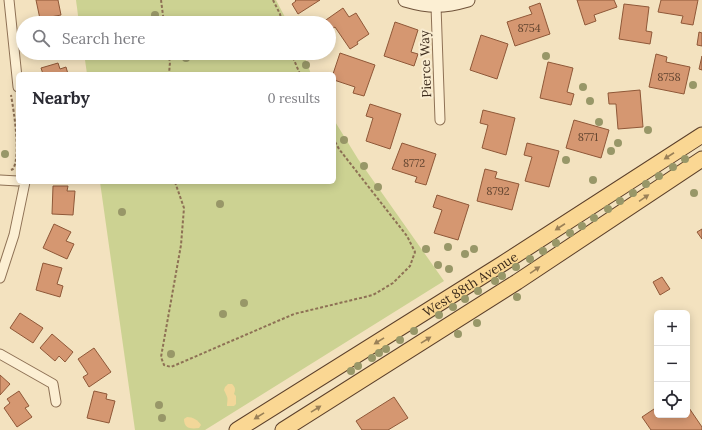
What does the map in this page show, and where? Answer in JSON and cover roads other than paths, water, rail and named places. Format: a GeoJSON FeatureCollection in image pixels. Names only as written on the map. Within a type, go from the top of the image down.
{"type":"FeatureCollection","features":[{"type":"Feature","properties":{"kind":"main road","name":"West 88th Avenue"},"geometry":{"type":"LineString","coordinates":[[237,430],[702,135]]}},
{"type":"Feature","properties":{"kind":"main road","name":"West 88th Avenue"},"geometry":{"type":"LineString","coordinates":[[283,430],[517,282],[702,159]]}},
{"type":"Feature","properties":{"kind":"street"},"geometry":{"type":"LineString","coordinates":[[9,0],[14,88]]}},
{"type":"Feature","properties":{"kind":"street"},"geometry":{"type":"LineString","coordinates":[[405,0],[436,6],[454,4],[468,0]]}},
{"type":"Feature","properties":{"kind":"street","name":"Pierce Way"},"geometry":{"type":"LineString","coordinates":[[436,6],[440,120]]}},
{"type":"Feature","properties":{"kind":"street"},"geometry":{"type":"LineString","coordinates":[[0,180],[16,181]]}},
{"type":"Feature","properties":{"kind":"street"},"geometry":{"type":"LineString","coordinates":[[0,278],[14,235],[25,184]]}},
{"type":"Feature","properties":{"kind":"street"},"geometry":{"type":"LineString","coordinates":[[0,354],[53,384],[56,402]]}}]}
